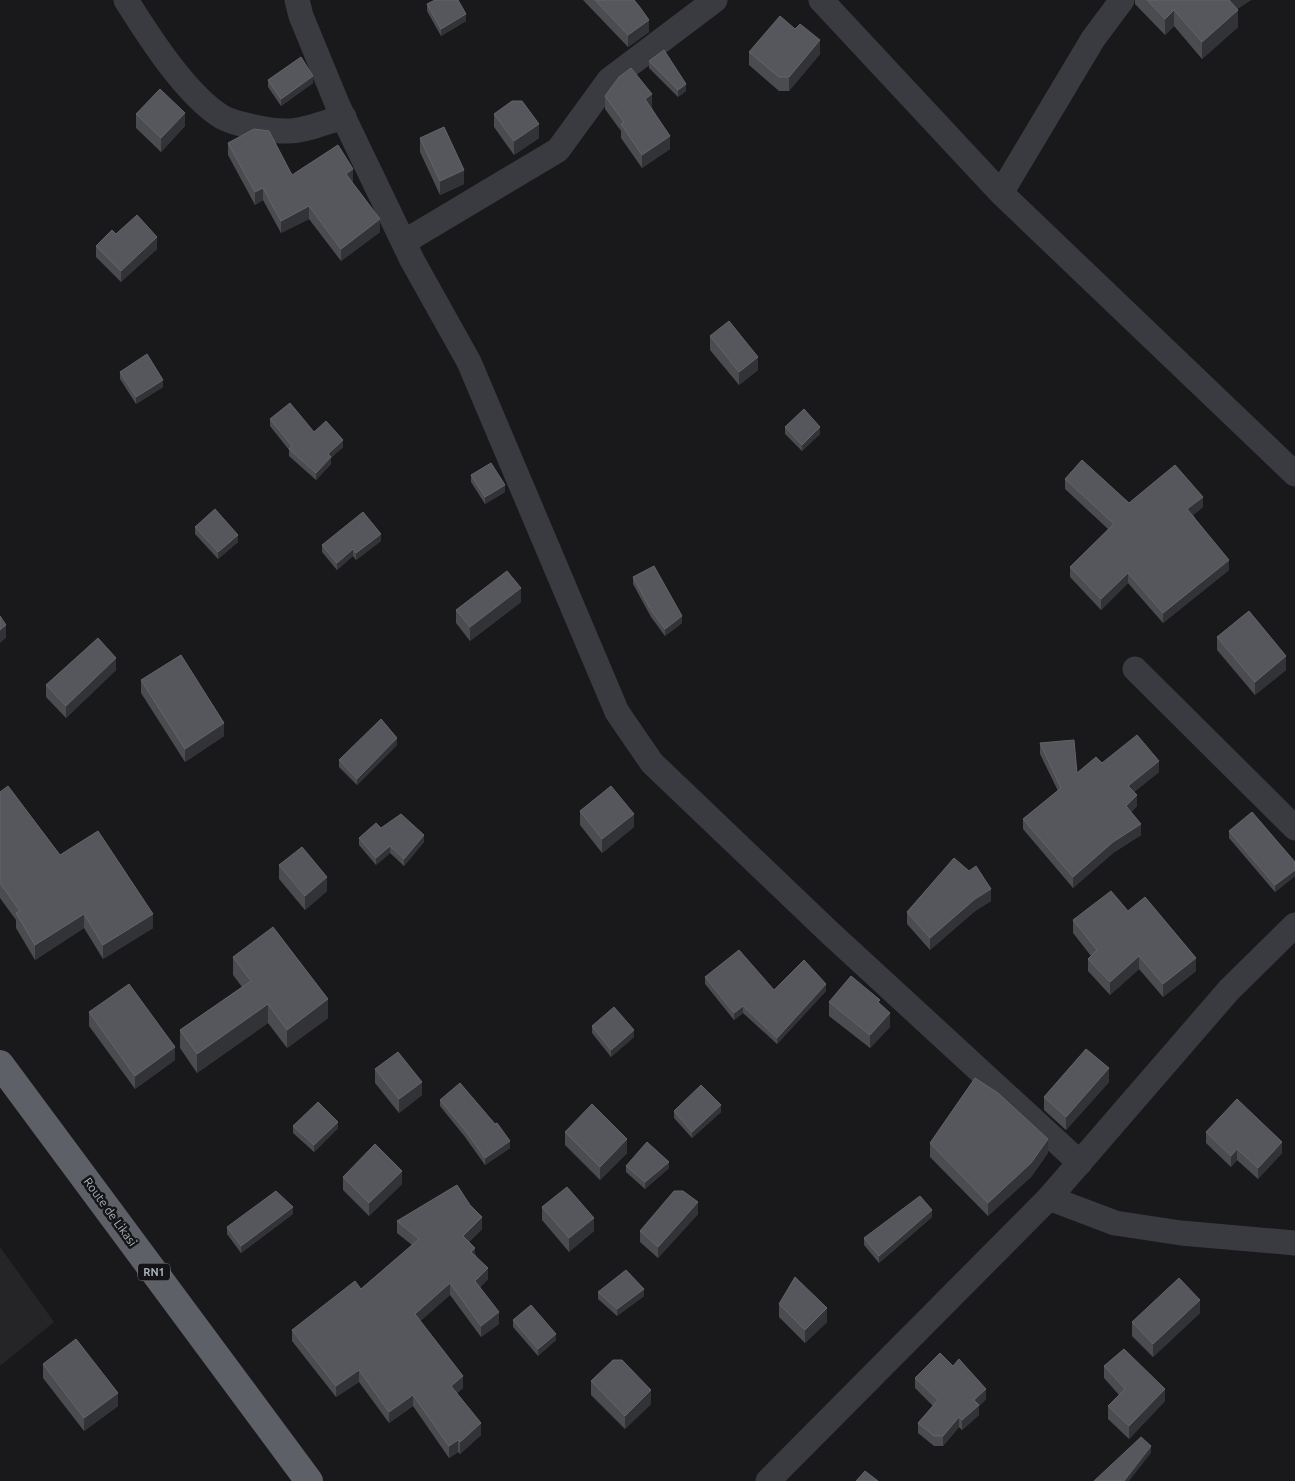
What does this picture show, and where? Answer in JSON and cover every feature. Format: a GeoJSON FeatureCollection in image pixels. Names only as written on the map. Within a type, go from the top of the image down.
{"type":"FeatureCollection","features":[{"type":"Feature","properties":{"kind":"highway","name":"Route de Likasi"},"geometry":{"type":"LineString","coordinates":[[0,1064],[308,1481]]}},
{"type":"Feature","properties":{"kind":"street"},"geometry":{"type":"LineString","coordinates":[[126,0],[147,33],[196,95],[223,117],[254,126],[289,131],[344,117]]}},
{"type":"Feature","properties":{"kind":"street"},"geometry":{"type":"LineString","coordinates":[[297,0],[301,16],[344,117],[404,242],[469,362],[617,712],[652,762],[829,932],[1080,1163]]}},
{"type":"Feature","properties":{"kind":"street"},"geometry":{"type":"LineString","coordinates":[[404,242],[558,150],[609,80],[715,0]]}},
{"type":"Feature","properties":{"kind":"street"},"geometry":{"type":"LineString","coordinates":[[822,0],[1001,193],[1295,474]]}},
{"type":"Feature","properties":{"kind":"street"},"geometry":{"type":"LineString","coordinates":[[1001,193],[1092,39],[1122,0]]}},
{"type":"Feature","properties":{"kind":"street"},"geometry":{"type":"LineString","coordinates":[[1135,669],[1295,828]]}},
{"type":"Feature","properties":{"kind":"street"},"geometry":{"type":"LineString","coordinates":[[768,1481],[1049,1198],[1229,990],[1295,925]]}},
{"type":"Feature","properties":{"kind":"street"},"geometry":{"type":"LineString","coordinates":[[1049,1198],[1115,1223],[1181,1233],[1295,1243]]}},
{"type":"Feature","properties":{"kind":"shaded area"},"geometry":{"type":"Polygon","coordinates":[[[0,1247],[54,1322],[0,1366],[0,1247]]]}},
{"type":"Feature","properties":{"kind":"building"},"geometry":{"type":"Polygon","coordinates":[[[435,0],[458,0],[466,14],[441,29],[427,4],[435,0]]]}},
{"type":"Feature","properties":{"kind":"building"},"geometry":{"type":"Polygon","coordinates":[[[595,0],[634,0],[649,20],[628,35],[595,0]]]}},
{"type":"Feature","properties":{"kind":"building"},"geometry":{"type":"Polygon","coordinates":[[[1147,0],[1229,0],[1238,10],[1202,42],[1174,10],[1165,19],[1147,0]]]}},
{"type":"Feature","properties":{"kind":"building"},"geometry":{"type":"Polygon","coordinates":[[[780,16],[795,29],[800,24],[820,40],[789,77],[779,77],[749,52],[780,16]]]}},
{"type":"Feature","properties":{"kind":"building"},"geometry":{"type":"Polygon","coordinates":[[[664,50],[686,84],[678,90],[649,61],[664,50]]]}},
{"type":"Feature","properties":{"kind":"building"},"geometry":{"type":"Polygon","coordinates":[[[301,57],[313,76],[281,99],[268,80],[301,57]]]}},
{"type":"Feature","properties":{"kind":"building"},"geometry":{"type":"Polygon","coordinates":[[[631,68],[652,94],[645,99],[670,136],[642,155],[621,124],[624,122],[605,96],[619,77],[631,68]]]}},
{"type":"Feature","properties":{"kind":"building"},"geometry":{"type":"Polygon","coordinates":[[[160,89],[185,113],[161,138],[136,114],[160,89]]]}},
{"type":"Feature","properties":{"kind":"building"},"geometry":{"type":"Polygon","coordinates":[[[512,101],[522,101],[539,124],[514,141],[494,114],[512,101]]]}},
{"type":"Feature","properties":{"kind":"building"},"geometry":{"type":"Polygon","coordinates":[[[444,127],[464,170],[440,181],[420,138],[444,127]]]}},
{"type":"Feature","properties":{"kind":"building"},"geometry":{"type":"Polygon","coordinates":[[[254,129],[269,131],[292,175],[338,145],[353,169],[346,174],[380,219],[341,249],[309,206],[281,221],[263,188],[255,192],[228,143],[254,129]]]}},
{"type":"Feature","properties":{"kind":"building"},"geometry":{"type":"Polygon","coordinates":[[[137,215],[157,237],[121,271],[96,246],[112,230],[116,234],[137,215]]]}},
{"type":"Feature","properties":{"kind":"building"},"geometry":{"type":"Polygon","coordinates":[[[729,321],[758,357],[739,372],[710,336],[729,321]]]}},
{"type":"Feature","properties":{"kind":"building"},"geometry":{"type":"Polygon","coordinates":[[[147,354],[163,380],[136,397],[120,372],[147,354]]]}},
{"type":"Feature","properties":{"kind":"building"},"geometry":{"type":"Polygon","coordinates":[[[290,403],[314,432],[326,421],[343,440],[328,454],[331,457],[316,473],[289,449],[292,446],[270,419],[290,403]]]}},
{"type":"Feature","properties":{"kind":"building"},"geometry":{"type":"Polygon","coordinates":[[[804,409],[820,427],[802,445],[785,427],[804,409]]]}},
{"type":"Feature","properties":{"kind":"building"},"geometry":{"type":"Polygon","coordinates":[[[1082,460],[1129,503],[1175,465],[1203,497],[1187,509],[1229,560],[1163,613],[1128,573],[1101,599],[1070,567],[1114,524],[1065,479],[1082,460]]]}},
{"type":"Feature","properties":{"kind":"building"},"geometry":{"type":"Polygon","coordinates":[[[491,463],[505,485],[485,497],[471,475],[491,463]]]}},
{"type":"Feature","properties":{"kind":"building"},"geometry":{"type":"Polygon","coordinates":[[[215,509],[238,535],[218,552],[195,527],[215,509]]]}},
{"type":"Feature","properties":{"kind":"building"},"geometry":{"type":"Polygon","coordinates":[[[363,512],[381,534],[356,553],[353,549],[337,563],[322,545],[363,512]]]}},
{"type":"Feature","properties":{"kind":"building"},"geometry":{"type":"Polygon","coordinates":[[[654,566],[682,616],[665,629],[651,610],[633,577],[654,566]]]}},
{"type":"Feature","properties":{"kind":"building"},"geometry":{"type":"Polygon","coordinates":[[[507,571],[521,588],[470,627],[456,610],[507,571]]]}},
{"type":"Feature","properties":{"kind":"building"},"geometry":{"type":"Polygon","coordinates":[[[1249,611],[1286,656],[1255,682],[1217,637],[1249,611]]]}},
{"type":"Feature","properties":{"kind":"building"},"geometry":{"type":"Polygon","coordinates":[[[0,616],[6,625],[0,630],[0,616]]]}},
{"type":"Feature","properties":{"kind":"building"},"geometry":{"type":"Polygon","coordinates":[[[98,638],[116,658],[66,706],[46,685],[98,638]]]}},
{"type":"Feature","properties":{"kind":"building"},"geometry":{"type":"Polygon","coordinates":[[[181,655],[224,723],[185,749],[141,680],[181,655]]]}},
{"type":"Feature","properties":{"kind":"building"},"geometry":{"type":"Polygon","coordinates":[[[381,719],[397,738],[357,779],[339,760],[381,719]]]}},
{"type":"Feature","properties":{"kind":"building"},"geometry":{"type":"Polygon","coordinates":[[[1137,735],[1159,761],[1128,786],[1137,795],[1126,806],[1141,824],[1113,842],[1073,877],[1023,819],[1061,788],[1040,743],[1074,740],[1077,773],[1096,757],[1102,763],[1137,735]]]}},
{"type":"Feature","properties":{"kind":"building"},"geometry":{"type":"Polygon","coordinates":[[[8,786],[60,855],[98,831],[153,914],[103,945],[84,914],[35,945],[16,913],[20,911],[0,883],[0,792],[8,786]]]}},
{"type":"Feature","properties":{"kind":"building"},"geometry":{"type":"Polygon","coordinates":[[[611,786],[634,814],[602,839],[580,811],[611,786]]]}},
{"type":"Feature","properties":{"kind":"building"},"geometry":{"type":"Polygon","coordinates":[[[1252,812],[1295,862],[1295,870],[1275,885],[1229,831],[1252,812]]]}},
{"type":"Feature","properties":{"kind":"building"},"geometry":{"type":"Polygon","coordinates":[[[401,814],[424,835],[404,859],[390,846],[376,858],[359,838],[376,823],[381,828],[401,814]]]}},
{"type":"Feature","properties":{"kind":"building"},"geometry":{"type":"Polygon","coordinates":[[[302,847],[327,877],[305,896],[279,865],[302,847]]]}},
{"type":"Feature","properties":{"kind":"building"},"geometry":{"type":"Polygon","coordinates":[[[954,858],[969,871],[976,866],[991,889],[975,899],[930,938],[907,912],[954,858]]]}},
{"type":"Feature","properties":{"kind":"building"},"geometry":{"type":"Polygon","coordinates":[[[1111,891],[1128,911],[1145,897],[1196,958],[1163,984],[1139,956],[1110,982],[1088,959],[1097,950],[1073,920],[1111,891]]]}},
{"type":"Feature","properties":{"kind":"building"},"geometry":{"type":"Polygon","coordinates":[[[273,927],[328,999],[287,1030],[268,1004],[197,1054],[180,1030],[251,981],[233,957],[273,927]]]}},
{"type":"Feature","properties":{"kind":"building"},"geometry":{"type":"Polygon","coordinates":[[[739,950],[774,990],[804,960],[826,984],[777,1038],[743,1006],[734,1013],[705,977],[739,950]]]}},
{"type":"Feature","properties":{"kind":"building"},"geometry":{"type":"Polygon","coordinates":[[[851,976],[880,1000],[878,1002],[890,1013],[870,1035],[829,1002],[851,976]]]}},
{"type":"Feature","properties":{"kind":"building"},"geometry":{"type":"Polygon","coordinates":[[[129,984],[175,1047],[135,1076],[89,1012],[129,984]]]}},
{"type":"Feature","properties":{"kind":"building"},"geometry":{"type":"Polygon","coordinates":[[[614,1007],[634,1030],[611,1050],[592,1026],[614,1007]]]}},
{"type":"Feature","properties":{"kind":"building"},"geometry":{"type":"Polygon","coordinates":[[[1086,1049],[1109,1068],[1066,1117],[1044,1097],[1086,1049]]]}},
{"type":"Feature","properties":{"kind":"building"},"geometry":{"type":"Polygon","coordinates":[[[398,1052],[422,1082],[399,1099],[375,1069],[398,1052]]]}},
{"type":"Feature","properties":{"kind":"building"},"geometry":{"type":"Polygon","coordinates":[[[975,1078],[998,1093],[1048,1139],[1031,1163],[988,1203],[930,1143],[975,1078]]]}},
{"type":"Feature","properties":{"kind":"building"},"geometry":{"type":"Polygon","coordinates":[[[460,1083],[495,1124],[497,1123],[510,1141],[485,1158],[440,1100],[460,1083]]]}},
{"type":"Feature","properties":{"kind":"building"},"geometry":{"type":"Polygon","coordinates":[[[701,1085],[721,1105],[692,1132],[674,1111],[701,1085]]]}},
{"type":"Feature","properties":{"kind":"building"},"geometry":{"type":"Polygon","coordinates":[[[1237,1099],[1282,1142],[1258,1168],[1237,1149],[1231,1156],[1206,1132],[1237,1099]]]}},
{"type":"Feature","properties":{"kind":"building"},"geometry":{"type":"Polygon","coordinates":[[[318,1102],[338,1122],[314,1145],[293,1126],[318,1102]]]}},
{"type":"Feature","properties":{"kind":"building"},"geometry":{"type":"Polygon","coordinates":[[[592,1104],[627,1139],[600,1167],[565,1132],[592,1104]]]}},
{"type":"Feature","properties":{"kind":"building"},"geometry":{"type":"Polygon","coordinates":[[[647,1142],[669,1162],[645,1182],[626,1166],[647,1142]]]}},
{"type":"Feature","properties":{"kind":"building"},"geometry":{"type":"Polygon","coordinates":[[[375,1144],[402,1171],[369,1203],[343,1177],[375,1144]]]}},
{"type":"Feature","properties":{"kind":"building"},"geometry":{"type":"Polygon","coordinates":[[[457,1185],[470,1205],[482,1217],[463,1236],[475,1248],[471,1252],[488,1268],[475,1281],[499,1312],[481,1326],[450,1283],[415,1314],[463,1376],[451,1386],[481,1423],[460,1442],[458,1440],[449,1446],[413,1395],[389,1412],[359,1370],[336,1386],[292,1330],[355,1281],[361,1289],[419,1239],[397,1221],[457,1185]]]}},
{"type":"Feature","properties":{"kind":"building"},"geometry":{"type":"Polygon","coordinates":[[[567,1187],[594,1218],[569,1238],[542,1207],[567,1187]]]}},
{"type":"Feature","properties":{"kind":"building"},"geometry":{"type":"Polygon","coordinates":[[[276,1191],[293,1207],[241,1246],[227,1227],[276,1191]]]}},
{"type":"Feature","properties":{"kind":"building"},"geometry":{"type":"Polygon","coordinates":[[[674,1191],[683,1191],[698,1202],[658,1247],[640,1231],[674,1191]]]}},
{"type":"Feature","properties":{"kind":"building"},"geometry":{"type":"Polygon","coordinates":[[[920,1196],[932,1210],[879,1256],[864,1238],[920,1196]]]}},
{"type":"Feature","properties":{"kind":"building"},"geometry":{"type":"Polygon","coordinates":[[[626,1270],[644,1289],[617,1309],[598,1292],[626,1270]]]}},
{"type":"Feature","properties":{"kind":"building"},"geometry":{"type":"Polygon","coordinates":[[[795,1277],[827,1308],[805,1330],[779,1304],[795,1277]]]}},
{"type":"Feature","properties":{"kind":"building"},"geometry":{"type":"Polygon","coordinates":[[[1179,1278],[1200,1300],[1153,1344],[1132,1322],[1179,1278]]]}},
{"type":"Feature","properties":{"kind":"building"},"geometry":{"type":"Polygon","coordinates":[[[531,1305],[556,1334],[538,1349],[513,1320],[531,1305]]]}},
{"type":"Feature","properties":{"kind":"building"},"geometry":{"type":"Polygon","coordinates":[[[76,1339],[118,1393],[84,1418],[43,1364],[76,1339]]]}},
{"type":"Feature","properties":{"kind":"building"},"geometry":{"type":"Polygon","coordinates":[[[1124,1349],[1165,1389],[1129,1426],[1108,1406],[1125,1389],[1104,1366],[1124,1349]]]}},
{"type":"Feature","properties":{"kind":"building"},"geometry":{"type":"Polygon","coordinates":[[[940,1353],[953,1366],[959,1359],[986,1389],[974,1400],[979,1405],[962,1420],[959,1417],[943,1436],[934,1436],[918,1423],[938,1400],[915,1378],[940,1353]]]}},
{"type":"Feature","properties":{"kind":"building"},"geometry":{"type":"Polygon","coordinates":[[[613,1360],[622,1360],[651,1390],[625,1416],[591,1381],[613,1360]]]}},
{"type":"Feature","properties":{"kind":"building"},"geometry":{"type":"Polygon","coordinates":[[[1141,1437],[1151,1446],[1124,1481],[1094,1481],[1141,1437]]]}},
{"type":"Feature","properties":{"kind":"building"},"geometry":{"type":"Polygon","coordinates":[[[865,1471],[878,1481],[856,1481],[865,1471]]]}}]}
